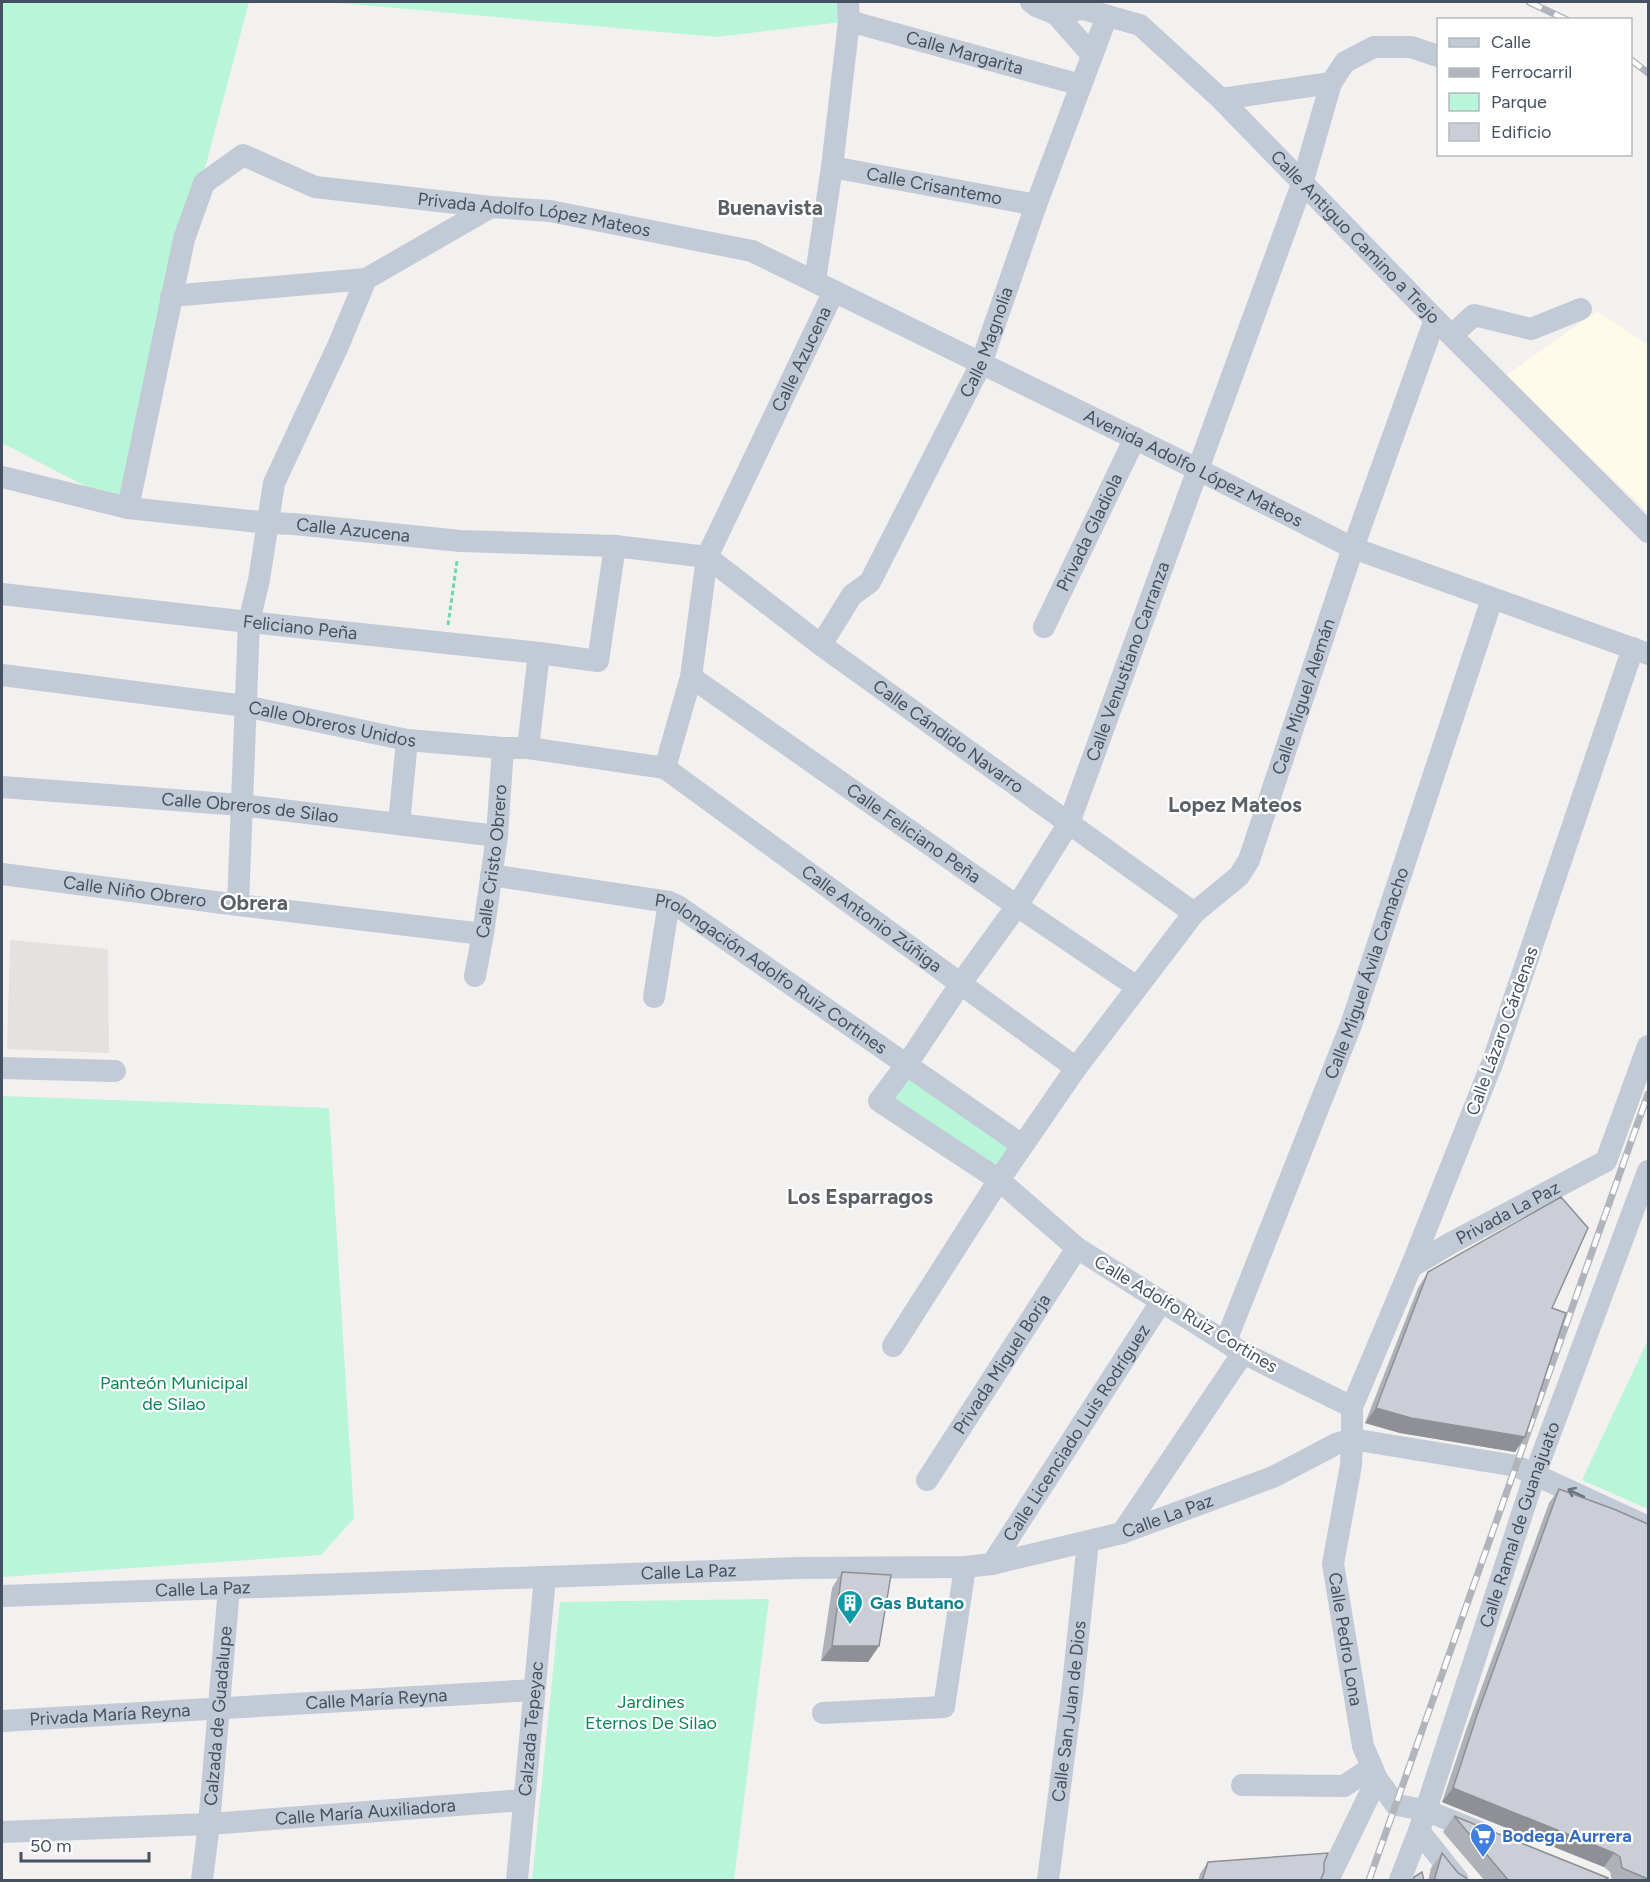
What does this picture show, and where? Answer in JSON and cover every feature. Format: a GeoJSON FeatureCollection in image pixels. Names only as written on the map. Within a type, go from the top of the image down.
{"type":"FeatureCollection","features":[{"type":"Feature","properties":{"kind":"street"},"geometry":{"type":"LineString","coordinates":[[1031,2],[1056,14],[1092,55]]}},
{"type":"Feature","properties":{"kind":"street","name":"Calle Antiguo Camino a Trejo"},"geometry":{"type":"LineString","coordinates":[[1056,14],[1083,9],[1140,25],[1221,99],[1435,319],[1648,532]]}},
{"type":"Feature","properties":{"kind":"street","name":"Calle Margarita"},"geometry":{"type":"LineString","coordinates":[[849,11],[1081,85]]}},
{"type":"Feature","properties":{"kind":"street","name":"Calle Azucena"},"geometry":{"type":"LineString","coordinates":[[665,768],[691,677],[707,557],[824,286],[832,167],[849,11]]}},
{"type":"Feature","properties":{"kind":"street","name":"Calle Magnolia"},"geometry":{"type":"LineString","coordinates":[[821,645],[852,595],[870,582],[981,364],[1036,205],[1107,16]]}},
{"type":"Feature","properties":{"kind":"street"},"geometry":{"type":"LineString","coordinates":[[1221,99],[1331,83],[1345,62],[1374,46],[1412,47],[1437,56]]}},
{"type":"Feature","properties":{"kind":"street","name":"Calle Venustiano Carranza"},"geometry":{"type":"LineString","coordinates":[[879,1101],[1017,906],[1069,823],[1302,184],[1331,83]]}},
{"type":"Feature","properties":{"kind":"street","name":"Privada Adolfo López Mateos"},"geometry":{"type":"LineString","coordinates":[[171,296],[184,239],[204,183],[243,155],[315,187],[491,207],[550,211],[752,251]]}},
{"type":"Feature","properties":{"kind":"street","name":"Calle Crisantemo"},"geometry":{"type":"LineString","coordinates":[[832,167],[1036,205]]}},
{"type":"Feature","properties":{"kind":"street"},"geometry":{"type":"LineString","coordinates":[[128,508],[171,296],[366,279],[491,207]]}},
{"type":"Feature","properties":{"kind":"street","name":"Avenida Adolfo López Mateos"},"geometry":{"type":"LineString","coordinates":[[752,251],[1135,438],[1353,548],[1641,651]]}},
{"type":"Feature","properties":{"kind":"street"},"geometry":{"type":"LineString","coordinates":[[238,905],[249,622],[259,580],[274,483],[338,346],[366,279]]}},
{"type":"Feature","properties":{"kind":"street"},"geometry":{"type":"LineString","coordinates":[[1452,335],[1474,315],[1531,329],[1581,309]]}},
{"type":"Feature","properties":{"kind":"street","name":"Calle Miguel Alemán"},"geometry":{"type":"LineString","coordinates":[[893,1346],[1022,1145],[1076,1068],[1194,913],[1239,876],[1249,860],[1353,548],[1435,319]]}},
{"type":"Feature","properties":{"kind":"street","name":"Privada Gladiola"},"geometry":{"type":"LineString","coordinates":[[1044,627],[1135,438]]}},
{"type":"Feature","properties":{"kind":"street","name":"Calle Azucena"},"geometry":{"type":"LineString","coordinates":[[2,477],[128,508],[460,541],[615,546],[707,557]]}},
{"type":"Feature","properties":{"kind":"street","name":"Feliciano Peña"},"geometry":{"type":"LineString","coordinates":[[2,594],[598,661],[615,546]]}},
{"type":"Feature","properties":{"kind":"street","name":"Calle Cándido Navarro"},"geometry":{"type":"LineString","coordinates":[[707,557],[821,645],[1194,913]]}},
{"type":"Feature","properties":{"kind":"street","name":"Calle Miguel Ávila Camacho"},"geometry":{"type":"LineString","coordinates":[[1122,1533],[1235,1347],[1351,1025],[1492,599]]}},
{"type":"Feature","properties":{"kind":"street","name":"Calle Lázaro Cárdenas"},"geometry":{"type":"LineString","coordinates":[[1352,1407],[1411,1267],[1493,1061],[1641,651]]}},
{"type":"Feature","properties":{"kind":"street"},"geometry":{"type":"LineString","coordinates":[[528,748],[539,653]]}},
{"type":"Feature","properties":{"kind":"street","name":"Calle Obreros Unidos"},"geometry":{"type":"LineString","coordinates":[[2,675],[245,706],[406,740],[528,748],[665,768]]}},
{"type":"Feature","properties":{"kind":"street","name":"Calle Feliciano Peña"},"geometry":{"type":"LineString","coordinates":[[691,677],[1017,906],[1137,987]]}},
{"type":"Feature","properties":{"kind":"street"},"geometry":{"type":"LineString","coordinates":[[399,824],[406,740]]}},
{"type":"Feature","properties":{"kind":"street","name":"Calle Cristo Obrero"},"geometry":{"type":"LineString","coordinates":[[475,976],[497,836],[503,748]]}},
{"type":"Feature","properties":{"kind":"street","name":"Calle Antonio Zúñiga"},"geometry":{"type":"LineString","coordinates":[[665,768],[1076,1068]]}},
{"type":"Feature","properties":{"kind":"street","name":"Calle Obreros de Silao"},"geometry":{"type":"LineString","coordinates":[[2,787],[241,805],[497,836]]}},
{"type":"Feature","properties":{"kind":"street","name":"Calle Niño Obrero"},"geometry":{"type":"LineString","coordinates":[[2,874],[483,934]]}},
{"type":"Feature","properties":{"kind":"street","name":"Prolongación Adolfo Ruiz Cortines"},"geometry":{"type":"LineString","coordinates":[[491,875],[669,902],[678,906],[1022,1145]]}},
{"type":"Feature","properties":{"kind":"street"},"geometry":{"type":"LineString","coordinates":[[654,997],[669,902]]}},
{"type":"Feature","properties":{"kind":"street","name":"Privada La Paz"},"geometry":{"type":"LineString","coordinates":[[1411,1267],[1451,1243],[1606,1161],[1648,1046]]}},
{"type":"Feature","properties":{"kind":"street"},"geometry":{"type":"LineString","coordinates":[[2,1068],[115,1071]]}},
{"type":"Feature","properties":{"kind":"street","name":"Calle Adolfo Ruiz Cortines"},"geometry":{"type":"LineString","coordinates":[[879,1101],[999,1180],[1077,1248],[1235,1347],[1352,1407]]}},
{"type":"Feature","properties":{"kind":"street","name":"Calle Ramal de Guanajuato"},"geometry":{"type":"LineString","coordinates":[[1401,1881],[1535,1474],[1648,1171]]}},
{"type":"Feature","properties":{"kind":"street","name":"Privada Miguel Borja"},"geometry":{"type":"LineString","coordinates":[[927,1480],[1077,1248]]}},
{"type":"Feature","properties":{"kind":"street","name":"Calle Licenciado Luis Rodríguez"},"geometry":{"type":"LineString","coordinates":[[992,1563],[1161,1302]]}},
{"type":"Feature","properties":{"kind":"street"},"geometry":{"type":"LineString","coordinates":[[1352,1407],[1352,1439],[1516,1466],[1648,1527]]}},
{"type":"Feature","properties":{"kind":"street","name":"Calle La Paz"},"geometry":{"type":"LineString","coordinates":[[2,1596],[796,1568],[965,1567],[992,1563],[1122,1533],[1273,1477],[1336,1444],[1352,1439]]}},
{"type":"Feature","properties":{"kind":"street","name":"Calle Pedro Lona"},"geometry":{"type":"LineString","coordinates":[[1352,1439],[1351,1465],[1333,1564],[1363,1746],[1374,1774],[1396,1804],[1422,1820],[1501,1841]]}},
{"type":"Feature","properties":{"kind":"street","name":"Calle San Juan de Dios"},"geometry":{"type":"LineString","coordinates":[[1048,1881],[1088,1542]]}},
{"type":"Feature","properties":{"kind":"street"},"geometry":{"type":"LineString","coordinates":[[823,1713],[944,1707],[965,1567]]}},
{"type":"Feature","properties":{"kind":"street","name":"Calzada Tepeyac"},"geometry":{"type":"LineString","coordinates":[[517,1881],[545,1577]]}},
{"type":"Feature","properties":{"kind":"street","name":"Calzada de Guadalupe"},"geometry":{"type":"LineString","coordinates":[[202,1881],[229,1588]]}},
{"type":"Feature","properties":{"kind":"street","name":"Calle María Reyna"},"geometry":{"type":"LineString","coordinates":[[218,1708],[534,1690]]}},
{"type":"Feature","properties":{"kind":"street","name":"Privada María Reyna"},"geometry":{"type":"LineString","coordinates":[[2,1721],[218,1708]]}},
{"type":"Feature","properties":{"kind":"street"},"geometry":{"type":"LineString","coordinates":[[1242,1785],[1344,1786],[1374,1774]]}},
{"type":"Feature","properties":{"kind":"street"},"geometry":{"type":"LineString","coordinates":[[1328,1881],[1374,1774]]}},
{"type":"Feature","properties":{"kind":"street","name":"Calle María Auxiliadora"},"geometry":{"type":"LineString","coordinates":[[2,1832],[209,1824],[524,1800]]}},
{"type":"Feature","properties":{"kind":"street"},"geometry":{"type":"LineString","coordinates":[[1422,1820],[1458,1881]]}},
{"type":"Feature","properties":{"kind":"street"},"geometry":{"type":"LineString","coordinates":[[1411,1852],[1418,1881]]}},
{"type":"Feature","properties":{"kind":"path"},"geometry":{"type":"LineString","coordinates":[[445,643],[460,541]]}},
{"type":"Feature","properties":{"kind":"shaded area"},"geometry":{"type":"Polygon","coordinates":[[[1597,311],[1648,345],[1648,512],[1505,376],[1597,311]]]}},
{"type":"Feature","properties":{"kind":"shaded area"},"geometry":{"type":"Polygon","coordinates":[[[10,940],[108,949],[109,1053],[7,1049],[10,940]]]}},
{"type":"Feature","properties":{"kind":"green space"},"geometry":{"type":"Polygon","coordinates":[[[2,2],[249,2],[171,296],[128,508],[2,443],[2,2]]]}},
{"type":"Feature","properties":{"kind":"green space"},"geometry":{"type":"Polygon","coordinates":[[[329,2],[850,2],[849,21],[717,37],[329,2]]]}},
{"type":"Feature","properties":{"kind":"green space"},"geometry":{"type":"Polygon","coordinates":[[[908,1077],[1013,1146],[996,1170],[890,1102],[908,1077]]]}},
{"type":"Feature","properties":{"kind":"green space","name":"Panteón Municipal de Silao"},"geometry":{"type":"Polygon","coordinates":[[[2,1096],[329,1108],[354,1518],[321,1555],[2,1577],[2,1096]]]}},
{"type":"Feature","properties":{"kind":"green space"},"geometry":{"type":"Polygon","coordinates":[[[1648,1340],[1648,1509],[1582,1480],[1648,1340]]]}},
{"type":"Feature","properties":{"kind":"green space","name":"Jardines Eternos De Silao"},"geometry":{"type":"Polygon","coordinates":[[[769,1599],[734,1880],[532,1880],[560,1602],[769,1599]]]}},
{"type":"Feature","properties":{"kind":"building"},"geometry":{"type":"Polygon","coordinates":[[[1561,1197],[1588,1228],[1552,1308],[1566,1313],[1525,1437],[1411,1418],[1376,1408],[1428,1272],[1561,1197]]]}},
{"type":"Feature","properties":{"kind":"building"},"geometry":{"type":"Polygon","coordinates":[[[1559,1489],[1648,1524],[1648,1879],[1622,1868],[1620,1857],[1614,1853],[1453,1788],[1559,1489]]]}},
{"type":"Feature","properties":{"kind":"building","name":"Gas Butano"},"geometry":{"type":"Polygon","coordinates":[[[842,1572],[891,1575],[879,1646],[832,1646],[842,1572]]]}},
{"type":"Feature","properties":{"kind":"building"},"geometry":{"type":"Polygon","coordinates":[[[1454,1816],[1608,1878],[1603,1881],[1509,1881],[1454,1816]]]}},
{"type":"Feature","properties":{"kind":"building"},"geometry":{"type":"Polygon","coordinates":[[[1328,1853],[1320,1881],[1202,1881],[1208,1862],[1328,1853]]]}},
{"type":"Feature","properties":{"kind":"building"},"geometry":{"type":"Polygon","coordinates":[[[1442,1853],[1458,1873],[1468,1881],[1434,1881],[1442,1853]]]}},
{"type":"Feature","properties":{"kind":"building"},"geometry":{"type":"Polygon","coordinates":[[[1422,1872],[1424,1881],[1413,1881],[1414,1877],[1422,1872]]]}},
{"type":"Feature","properties":{"kind":"railway"},"geometry":{"type":"LineString","coordinates":[[1529,2],[1563,18]]}},
{"type":"Feature","properties":{"kind":"railway"},"geometry":{"type":"LineString","coordinates":[[1632,61],[1648,73]]}},
{"type":"Feature","properties":{"kind":"railway"},"geometry":{"type":"LineString","coordinates":[[1369,1880],[1648,1094]]}},
{"type":"Feature","properties":{"kind":"place","name":"Gas Butano"},"geometry":{"type":"Point","coordinates":[850,1626]}},
{"type":"Feature","properties":{"kind":"place","name":"Bodega Aurrera"},"geometry":{"type":"Point","coordinates":[1483,1859]}},
{"type":"Feature","properties":{"kind":"district","name":"Buenavista"},"geometry":{"type":"Point","coordinates":[770,208]}},
{"type":"Feature","properties":{"kind":"district","name":"Lopez Mateos"},"geometry":{"type":"Point","coordinates":[1235,805]}},
{"type":"Feature","properties":{"kind":"district","name":"Obrera"},"geometry":{"type":"Point","coordinates":[254,903]}},
{"type":"Feature","properties":{"kind":"district","name":"Los Esparragos"},"geometry":{"type":"Point","coordinates":[860,1197]}}]}
